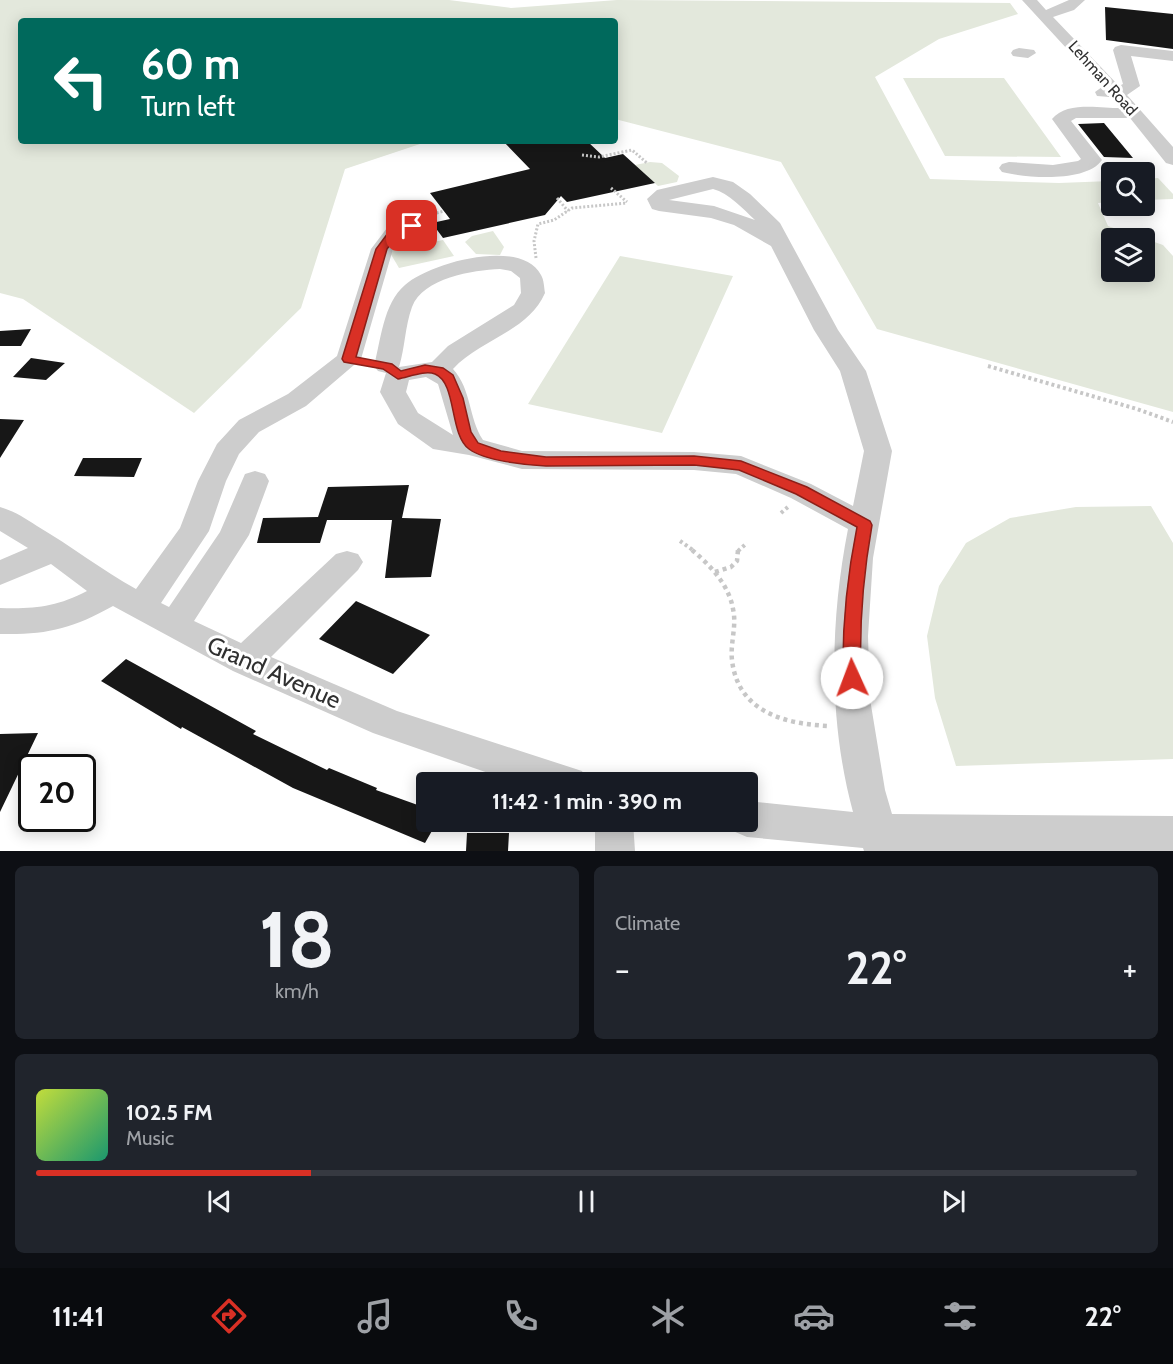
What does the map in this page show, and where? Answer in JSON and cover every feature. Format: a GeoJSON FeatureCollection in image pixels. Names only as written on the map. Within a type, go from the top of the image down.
{"type":"FeatureCollection","features":[{"type":"Feature","properties":{"kind":"street","name":"Lehman Road"},"geometry":{"type":"LineString","coordinates":[[1029,0],[1046,22],[1116,92],[1173,159]]}},
{"type":"Feature","properties":{"kind":"street"},"geometry":{"type":"LineString","coordinates":[[1046,22],[1078,0]]}},
{"type":"Feature","properties":{"kind":"street"},"geometry":{"type":"LineString","coordinates":[[1096,92],[1116,92],[1131,86],[1120,50],[1173,56]]}},
{"type":"Feature","properties":{"kind":"street"},"geometry":{"type":"LineString","coordinates":[[1008,168],[1068,170],[1086,166],[1092,160],[1061,119],[1073,113],[1135,113]]}},
{"type":"Feature","properties":{"kind":"street"},"geometry":{"type":"LineString","coordinates":[[778,241],[741,221],[714,212],[659,205],[657,199],[664,195],[713,183],[726,186],[743,198],[770,224],[826,330],[853,371],[878,451],[858,558],[851,636],[852,699],[866,790],[882,842]]}},
{"type":"Feature","properties":{"kind":"street"},"geometry":{"type":"LineString","coordinates":[[695,210],[743,198]]}},
{"type":"Feature","properties":{"kind":"street"},"geometry":{"type":"LineString","coordinates":[[0,621],[35,622],[127,599],[194,531],[212,481],[227,450],[249,426],[297,400],[348,359],[382,249],[394,232],[412,226]]}},
{"type":"Feature","properties":{"kind":"street"},"geometry":{"type":"LineString","coordinates":[[438,371],[457,351],[517,314],[530,303],[533,292],[532,280],[523,269],[505,262],[477,261],[424,279],[405,296],[401,305],[393,371],[393,392],[407,418],[443,443],[473,446],[522,460],[694,460],[741,465],[801,491],[865,525]]}},
{"type":"Feature","properties":{"kind":"street"},"geometry":{"type":"LineString","coordinates":[[348,359],[393,371],[425,369],[438,371],[448,378],[456,398],[464,432],[473,446]]}},
{"type":"Feature","properties":{"kind":"street"},"geometry":{"type":"LineString","coordinates":[[174,625],[234,535],[255,481]]}},
{"type":"Feature","properties":{"kind":"street","name":"Grand Avenue"},"geometry":{"type":"LineString","coordinates":[[0,517],[127,599],[245,661],[386,722],[533,772]]}},
{"type":"Feature","properties":{"kind":"street"},"geometry":{"type":"LineString","coordinates":[[0,573],[54,550]]}},
{"type":"Feature","properties":{"kind":"street"},"geometry":{"type":"LineString","coordinates":[[245,661],[346,562]]}},
{"type":"Feature","properties":{"kind":"street"},"geometry":{"type":"LineString","coordinates":[[758,821],[882,842],[1173,834]]}},
{"type":"Feature","properties":{"kind":"street"},"geometry":{"type":"LineString","coordinates":[[614,832],[615,851]]}},
{"type":"Feature","properties":{"kind":"path"},"geometry":{"type":"LineString","coordinates":[[582,155],[599,157],[632,150],[647,163]]}},
{"type":"Feature","properties":{"kind":"path"},"geometry":{"type":"LineString","coordinates":[[537,263],[534,241],[538,224],[554,220],[572,208],[627,203],[612,188]]}},
{"type":"Feature","properties":{"kind":"path"},"geometry":{"type":"LineString","coordinates":[[557,198],[568,211]]}},
{"type":"Feature","properties":{"kind":"path"},"geometry":{"type":"LineString","coordinates":[[988,366],[1137,409],[1173,422]]}},
{"type":"Feature","properties":{"kind":"path"},"geometry":{"type":"LineString","coordinates":[[782,513],[788,506]]}},
{"type":"Feature","properties":{"kind":"path"},"geometry":{"type":"LineString","coordinates":[[680,541],[701,556],[716,572],[733,606],[732,661],[746,694],[763,710],[779,719],[833,726]]}},
{"type":"Feature","properties":{"kind":"path"},"geometry":{"type":"LineString","coordinates":[[716,572],[731,567],[737,561],[738,549],[747,543]]}},
{"type":"Feature","properties":{"kind":"shaded area"},"geometry":{"type":"Polygon","coordinates":[[[0,0],[449,0],[511,8],[617,0],[1010,3],[1018,14],[939,39],[875,77],[930,179],[1059,183],[1101,181],[1101,203],[1098,203],[1101,216],[1104,216],[1108,226],[1114,228],[1101,228],[1101,282],[1155,282],[1155,242],[1163,245],[1173,256],[1173,412],[877,329],[781,162],[618,120],[618,18],[18,18],[18,144],[420,144],[345,169],[301,308],[194,413],[23,299],[0,293],[0,0]]]}},
{"type":"Feature","properties":{"kind":"shaded area"},"geometry":{"type":"Polygon","coordinates":[[[903,78],[1004,78],[1061,157],[945,156],[903,78]]]}},
{"type":"Feature","properties":{"kind":"shaded area"},"geometry":{"type":"Polygon","coordinates":[[[650,162],[662,163],[679,176],[677,182],[658,186],[635,165],[650,162]]]}},
{"type":"Feature","properties":{"kind":"shaded area"},"geometry":{"type":"Polygon","coordinates":[[[1155,178],[1158,178],[1173,194],[1173,199],[1155,200],[1155,178]]]}},
{"type":"Feature","properties":{"kind":"shaded area"},"geometry":{"type":"Polygon","coordinates":[[[493,231],[504,247],[500,255],[476,254],[465,242],[472,236],[493,231]]]}},
{"type":"Feature","properties":{"kind":"shaded area"},"geometry":{"type":"Polygon","coordinates":[[[443,240],[454,256],[399,268],[389,251],[443,240]]]}},
{"type":"Feature","properties":{"kind":"shaded area"},"geometry":{"type":"Polygon","coordinates":[[[620,256],[733,276],[662,433],[528,404],[620,256]]]}},
{"type":"Feature","properties":{"kind":"shaded area"},"geometry":{"type":"Polygon","coordinates":[[[1151,506],[1173,543],[1173,759],[956,766],[935,698],[927,636],[939,586],[966,543],[1010,518],[1076,507],[1151,506]]]}},
{"type":"Feature","properties":{"kind":"building"},"geometry":{"type":"Polygon","coordinates":[[[1105,7],[1173,14],[1173,49],[1106,40],[1105,7]]]}},
{"type":"Feature","properties":{"kind":"building"},"geometry":{"type":"Polygon","coordinates":[[[1104,123],[1133,158],[1104,157],[1078,124],[1104,123]]]}},
{"type":"Feature","properties":{"kind":"building"},"geometry":{"type":"Polygon","coordinates":[[[506,144],[590,144],[605,158],[623,154],[655,183],[567,202],[561,196],[545,215],[443,238],[432,223],[450,219],[430,193],[530,169],[506,144]]]}},
{"type":"Feature","properties":{"kind":"building"},"geometry":{"type":"Polygon","coordinates":[[[31,329],[21,346],[0,346],[0,331],[31,329]]]}},
{"type":"Feature","properties":{"kind":"building"},"geometry":{"type":"Polygon","coordinates":[[[31,358],[65,363],[46,380],[13,377],[31,358]]]}},
{"type":"Feature","properties":{"kind":"building"},"geometry":{"type":"Polygon","coordinates":[[[0,419],[24,420],[0,458],[0,419]]]}},
{"type":"Feature","properties":{"kind":"building"},"geometry":{"type":"Polygon","coordinates":[[[83,458],[142,458],[134,477],[74,476],[83,458]]]}},
{"type":"Feature","properties":{"kind":"building"},"geometry":{"type":"Polygon","coordinates":[[[409,485],[402,518],[441,519],[431,577],[385,578],[392,520],[327,520],[320,543],[257,543],[263,518],[318,517],[328,487],[409,485]]]}},
{"type":"Feature","properties":{"kind":"building"},"geometry":{"type":"Polygon","coordinates":[[[356,601],[430,635],[393,674],[319,639],[356,601]]]}},
{"type":"Feature","properties":{"kind":"building"},"geometry":{"type":"Polygon","coordinates":[[[126,659],[256,731],[253,734],[327,770],[329,768],[377,788],[376,790],[416,804],[416,832],[431,832],[425,843],[293,788],[182,727],[181,729],[101,681],[126,659]]]}},
{"type":"Feature","properties":{"kind":"building"},"geometry":{"type":"Polygon","coordinates":[[[38,733],[28,754],[18,754],[18,775],[0,812],[0,734],[38,733]]]}},
{"type":"Feature","properties":{"kind":"building"},"geometry":{"type":"Polygon","coordinates":[[[467,833],[509,833],[508,851],[466,851],[467,833]]]}},
{"type":"Feature","properties":{"kind":"route"},"geometry":{"type":"LineString","coordinates":[[412,226],[394,232],[382,249],[348,359],[387,366],[398,375],[425,369],[438,371],[448,378],[456,398],[464,432],[473,446],[498,455],[546,462],[694,460],[741,465],[801,491],[865,525],[858,558],[851,636],[852,678]]}}]}
